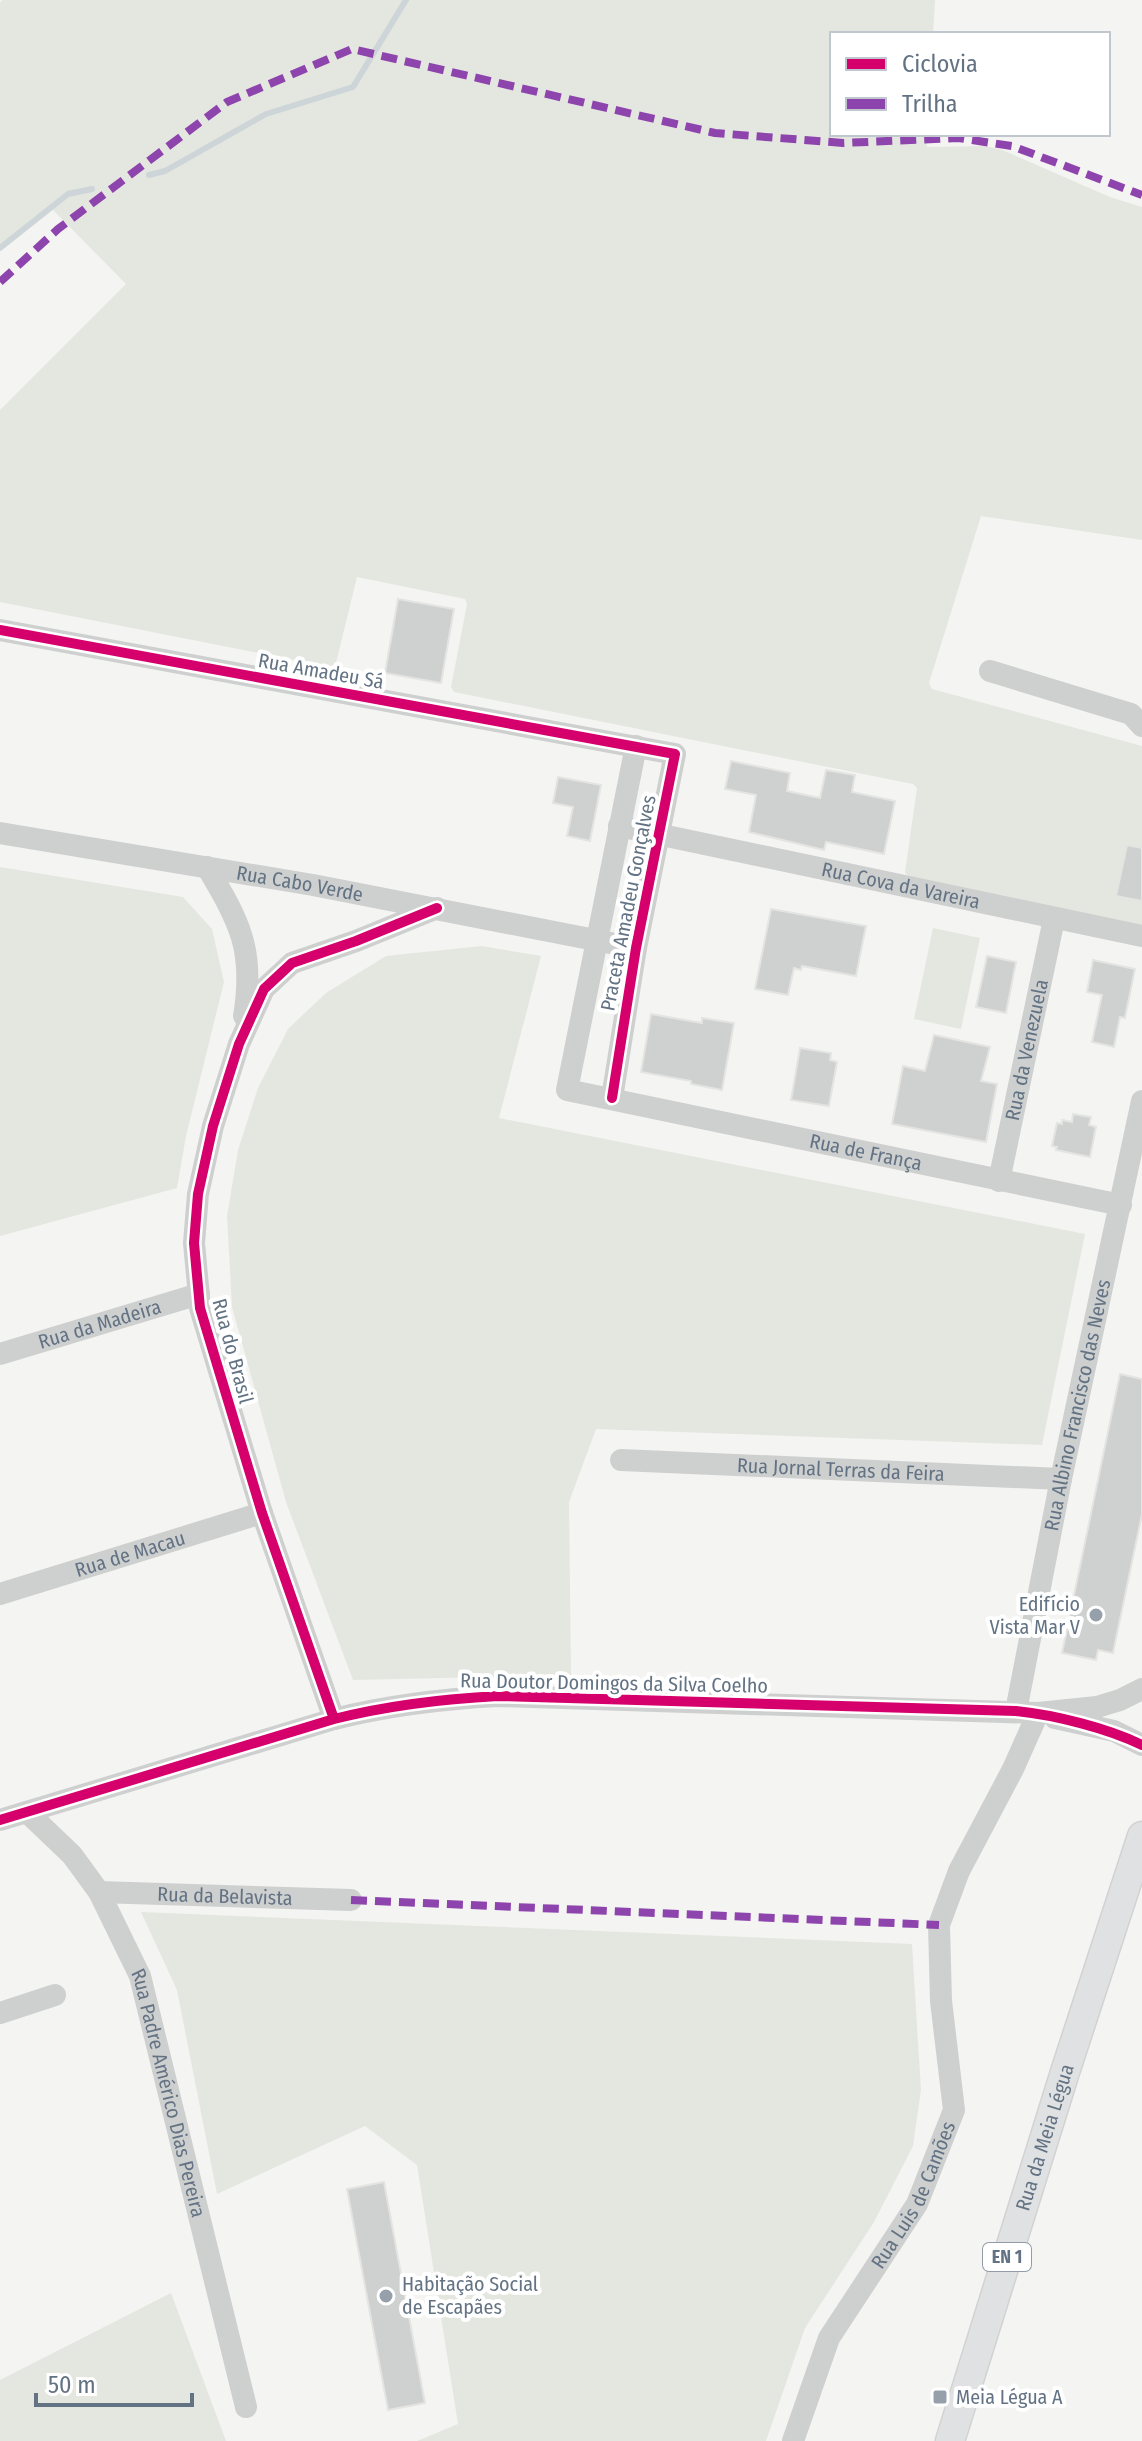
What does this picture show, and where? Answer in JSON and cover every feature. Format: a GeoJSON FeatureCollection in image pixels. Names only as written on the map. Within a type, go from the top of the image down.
{"type":"FeatureCollection","features":[{"type":"Feature","properties":{"kind":"main road","name":"Rua da Meia Légua"},"geometry":{"type":"LineString","coordinates":[[950,2441],[1142,1836]]}},
{"type":"Feature","properties":{"kind":"street","name":"Rua Amadeu Sá"},"geometry":{"type":"LineString","coordinates":[[0,630],[636,746]]}},
{"type":"Feature","properties":{"kind":"street"},"geometry":{"type":"LineString","coordinates":[[990,671],[1131,714],[1142,726]]}},
{"type":"Feature","properties":{"kind":"street","name":"Praceta Amadeu Gonçalves"},"geometry":{"type":"LineString","coordinates":[[636,746],[675,754],[636,948],[612,1098],[567,1090],[636,746]]}},
{"type":"Feature","properties":{"kind":"street","name":"Praceta Amadeu Gonçalves"},"geometry":{"type":"LineString","coordinates":[[619,826],[660,834]]}},
{"type":"Feature","properties":{"kind":"street","name":"Rua Cabo Verde"},"geometry":{"type":"LineString","coordinates":[[0,833],[207,867],[598,939]]}},
{"type":"Feature","properties":{"kind":"street","name":"Rua Cova da Vareira"},"geometry":{"type":"LineString","coordinates":[[660,834],[1142,936]]}},
{"type":"Feature","properties":{"kind":"street","name":"Rua do Brasil"},"geometry":{"type":"LineString","coordinates":[[207,867],[231,908],[245,943],[249,983],[239,1044]]}},
{"type":"Feature","properties":{"kind":"street","name":"Rua do Brasil"},"geometry":{"type":"LineString","coordinates":[[334,1719],[262,1513],[200,1308],[194,1243],[198,1194],[213,1126],[239,1044],[264,989],[292,963],[437,908]]}},
{"type":"Feature","properties":{"kind":"street","name":"Rua da Venezuela"},"geometry":{"type":"LineString","coordinates":[[999,1181],[1054,919]]}},
{"type":"Feature","properties":{"kind":"street","name":"Praceta Amadeu Gonçalves"},"geometry":{"type":"LineString","coordinates":[[598,939],[636,948]]}},
{"type":"Feature","properties":{"kind":"street","name":"Rua de França"},"geometry":{"type":"LineString","coordinates":[[612,1098],[1121,1205]]}},
{"type":"Feature","properties":{"kind":"street","name":"Rua Albino Francisco das Neves"},"geometry":{"type":"LineString","coordinates":[[1027,1712],[1061,1479],[1142,1101]]}},
{"type":"Feature","properties":{"kind":"street","name":"Rua da Madeira"},"geometry":{"type":"LineString","coordinates":[[0,1354],[199,1294]]}},
{"type":"Feature","properties":{"kind":"street","name":"Rua Jornal Terras da Feira"},"geometry":{"type":"LineString","coordinates":[[621,1460],[1061,1479]]}},
{"type":"Feature","properties":{"kind":"street","name":"Rua de Macau"},"geometry":{"type":"LineString","coordinates":[[0,1594],[262,1513]]}},
{"type":"Feature","properties":{"kind":"street","name":"Rua Doutor Domingos da Silva Coelho"},"geometry":{"type":"LineString","coordinates":[[0,1820],[334,1719],[402,1703],[498,1696],[1027,1712],[1097,1707],[1120,1700],[1140,1689]]}},
{"type":"Feature","properties":{"kind":"street","name":"Rua Doutor Domingos da Silva Coelho"},"geometry":{"type":"LineString","coordinates":[[1140,1689],[1125,1706],[1122,1723],[1129,1735],[1142,1744]]}},
{"type":"Feature","properties":{"kind":"street","name":"Rua Doutor Domingos da Silva Coelho"},"geometry":{"type":"LineString","coordinates":[[1027,1712],[1114,1731],[1142,1744]]}},
{"type":"Feature","properties":{"kind":"street","name":"Rua Luis de Camões"},"geometry":{"type":"LineString","coordinates":[[793,2441],[829,2338],[917,2204],[954,2110],[941,2001],[939,1925],[959,1871],[1013,1769],[1027,1712]]}},
{"type":"Feature","properties":{"kind":"street","name":"Rua Padre Américo Dias Pereira"},"geometry":{"type":"LineString","coordinates":[[27,1812],[72,1855],[99,1892],[140,1976],[246,2407]]}},
{"type":"Feature","properties":{"kind":"street","name":"Rua da Belavista"},"geometry":{"type":"LineString","coordinates":[[99,1892],[351,1900]]}},
{"type":"Feature","properties":{"kind":"street"},"geometry":{"type":"LineString","coordinates":[[0,2013],[55,1995]]}},
{"type":"Feature","properties":{"kind":"shaded area"},"geometry":{"type":"Polygon","coordinates":[[[2,0],[935,0],[933,32],[830,32],[830,136],[926,136],[927,147],[984,146],[1000,149],[1110,197],[1142,207],[1142,540],[981,516],[929,683],[932,689],[1142,746],[1142,929],[907,876],[905,872],[917,788],[913,784],[454,692],[451,687],[467,604],[465,599],[357,577],[336,663],[330,667],[0,602],[0,410],[126,284],[52,209],[45,210],[0,248],[2,0]]]}},
{"type":"Feature","properties":{"kind":"shaded area"},"geometry":{"type":"Polygon","coordinates":[[[0,867],[183,897],[212,929],[224,982],[186,1136],[177,1188],[0,1236],[0,867]]]}},
{"type":"Feature","properties":{"kind":"shaded area"},"geometry":{"type":"Polygon","coordinates":[[[933,928],[980,938],[961,1029],[914,1019],[933,928]]]}},
{"type":"Feature","properties":{"kind":"shaded area"},"geometry":{"type":"Polygon","coordinates":[[[482,946],[541,956],[499,1118],[1085,1234],[1042,1445],[596,1429],[569,1502],[571,1675],[353,1680],[286,1502],[232,1307],[227,1216],[238,1150],[258,1088],[288,1029],[326,993],[386,956],[482,946]]]}},
{"type":"Feature","properties":{"kind":"shaded area"},"geometry":{"type":"Polygon","coordinates":[[[141,1912],[912,1944],[921,2090],[913,2146],[874,2222],[805,2328],[766,2441],[417,2441],[458,2424],[417,2165],[365,2126],[217,2194],[177,1990],[141,1912]]]}},
{"type":"Feature","properties":{"kind":"shaded area"},"geometry":{"type":"Polygon","coordinates":[[[171,2293],[226,2441],[0,2441],[0,2380],[171,2293]]]}},
{"type":"Feature","properties":{"kind":"building"},"geometry":{"type":"Polygon","coordinates":[[[398,599],[454,609],[441,683],[385,673],[398,599]]]}},
{"type":"Feature","properties":{"kind":"building"},"geometry":{"type":"Polygon","coordinates":[[[731,761],[790,773],[787,791],[820,798],[826,770],[855,775],[852,792],[895,801],[884,854],[826,842],[824,850],[749,832],[756,795],[725,789],[731,761]]]}},
{"type":"Feature","properties":{"kind":"building"},"geometry":{"type":"Polygon","coordinates":[[[558,777],[601,785],[590,841],[567,836],[573,807],[553,803],[558,777]]]}},
{"type":"Feature","properties":{"kind":"building"},"geometry":{"type":"Polygon","coordinates":[[[1127,845],[1142,848],[1142,901],[1116,896],[1127,845]]]}},
{"type":"Feature","properties":{"kind":"building"},"geometry":{"type":"Polygon","coordinates":[[[771,909],[866,926],[856,976],[802,966],[801,970],[794,968],[788,995],[755,989],[771,909]]]}},
{"type":"Feature","properties":{"kind":"building"},"geometry":{"type":"Polygon","coordinates":[[[987,956],[1016,962],[1006,1013],[976,1007],[987,956]]]}},
{"type":"Feature","properties":{"kind":"building"},"geometry":{"type":"Polygon","coordinates":[[[1093,960],[1135,969],[1125,1018],[1120,1017],[1114,1047],[1092,1042],[1102,995],[1087,992],[1093,960]]]}},
{"type":"Feature","properties":{"kind":"building"},"geometry":{"type":"Polygon","coordinates":[[[651,1014],[702,1023],[702,1018],[734,1023],[722,1090],[641,1072],[651,1014]]]}},
{"type":"Feature","properties":{"kind":"building"},"geometry":{"type":"Polygon","coordinates":[[[934,1035],[990,1047],[981,1081],[997,1084],[986,1142],[892,1124],[903,1066],[925,1071],[934,1035]]]}},
{"type":"Feature","properties":{"kind":"building"},"geometry":{"type":"Polygon","coordinates":[[[800,1048],[831,1053],[830,1060],[837,1062],[829,1106],[791,1100],[800,1048]]]}},
{"type":"Feature","properties":{"kind":"building"},"geometry":{"type":"Polygon","coordinates":[[[1073,1114],[1091,1117],[1089,1125],[1096,1127],[1090,1157],[1056,1150],[1057,1147],[1052,1146],[1057,1123],[1062,1124],[1062,1120],[1072,1122],[1073,1114]]]}},
{"type":"Feature","properties":{"kind":"building"},"geometry":{"type":"Polygon","coordinates":[[[1120,1374],[1142,1379],[1142,1514],[1113,1653],[1098,1650],[1096,1660],[1062,1653],[1120,1374]]]}},
{"type":"Feature","properties":{"kind":"building","name":"Habitação Social de Escapães"},"geometry":{"type":"Polygon","coordinates":[[[384,2182],[425,2403],[388,2410],[347,2189],[384,2182]]]}},
{"type":"Feature","properties":{"kind":"waterway"},"geometry":{"type":"LineString","coordinates":[[149,175],[165,171],[266,114],[353,87],[406,0]]}},
{"type":"Feature","properties":{"kind":"waterway"},"geometry":{"type":"LineString","coordinates":[[0,248],[68,194],[92,189]]}},
{"type":"Feature","properties":{"kind":"marked path"},"geometry":{"type":"LineString","coordinates":[[0,282],[58,229],[227,102],[352,49],[715,133],[843,143],[958,138],[1012,146],[1142,195]]}},
{"type":"Feature","properties":{"kind":"marked path"},"geometry":{"type":"LineString","coordinates":[[351,1900],[939,1925]]}},
{"type":"Feature","properties":{"kind":"cycle path"},"geometry":{"type":"LineString","coordinates":[[0,630],[675,754],[636,948],[612,1098]]}},
{"type":"Feature","properties":{"kind":"cycle path"},"geometry":{"type":"LineString","coordinates":[[334,1719],[262,1513],[200,1308],[194,1243],[198,1194],[213,1126],[239,1044],[264,989],[292,963],[437,908]]}},
{"type":"Feature","properties":{"kind":"cycle path"},"geometry":{"type":"LineString","coordinates":[[0,1820],[334,1719],[395,1706],[477,1697],[1016,1711],[1080,1723],[1142,1745]]}},
{"type":"Feature","properties":{"kind":"place","name":"Edifício Vista Mar V"},"geometry":{"type":"Point","coordinates":[1096,1615]}},
{"type":"Feature","properties":{"kind":"place","name":"Habitação Social de Escapães"},"geometry":{"type":"Point","coordinates":[386,2296]}},
{"type":"Feature","properties":{"kind":"place","name":"Meia Légua A"},"geometry":{"type":"Point","coordinates":[940,2397]}}]}
